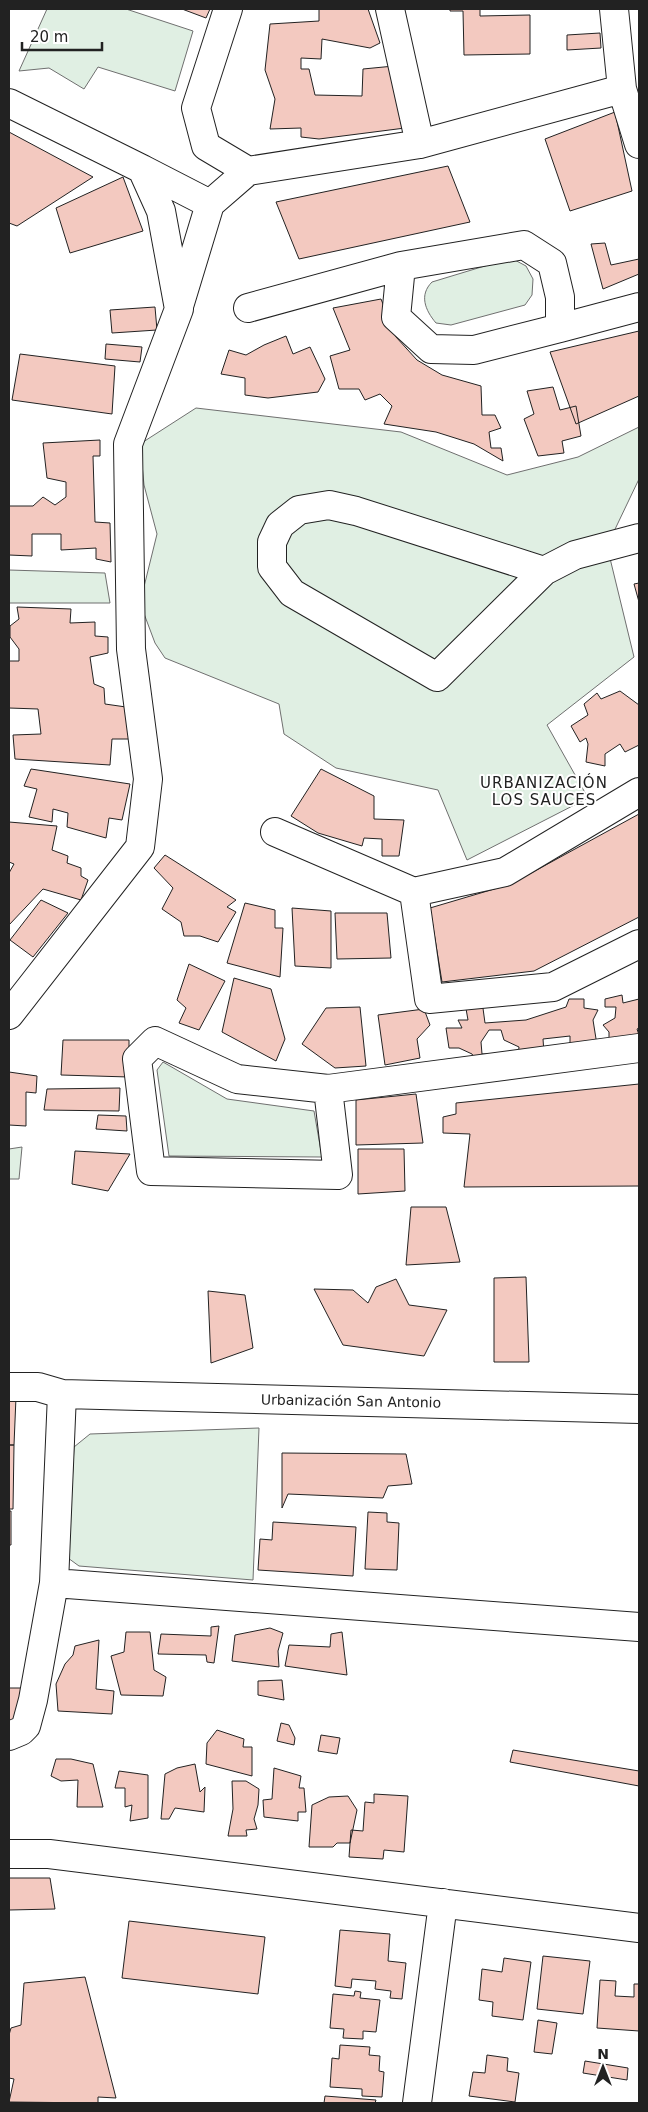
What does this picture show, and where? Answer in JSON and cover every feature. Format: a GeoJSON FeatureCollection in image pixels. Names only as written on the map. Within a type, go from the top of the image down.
{"type":"FeatureCollection","features":[{"type":"Feature","properties":{"kind":"street"},"geometry":{"type":"LineString","coordinates":[[228,9],[196,108],[206,146],[248,171]]}},
{"type":"Feature","properties":{"kind":"street"},"geometry":{"type":"LineString","coordinates":[[390,9],[420,144]]}},
{"type":"Feature","properties":{"kind":"street"},"geometry":{"type":"LineString","coordinates":[[614,9],[622,89],[639,144]]}},
{"type":"Feature","properties":{"kind":"street"},"geometry":{"type":"LineString","coordinates":[[9,1015],[140,848],[148,779],[131,649],[128,444],[179,308],[210,204],[248,171],[420,144],[622,89]]}},
{"type":"Feature","properties":{"kind":"street"},"geometry":{"type":"LineString","coordinates":[[9,104],[142,168],[210,204]]}},
{"type":"Feature","properties":{"kind":"street"},"geometry":{"type":"LineString","coordinates":[[142,168],[161,211],[179,308]]}},
{"type":"Feature","properties":{"kind":"street"},"geometry":{"type":"LineString","coordinates":[[248,308],[401,266],[524,245],[552,263],[560,297],[560,328]]}},
{"type":"Feature","properties":{"kind":"street"},"geometry":{"type":"LineString","coordinates":[[401,266],[396,317],[431,349],[474,350],[639,307]]}},
{"type":"Feature","properties":{"kind":"street"},"geometry":{"type":"LineString","coordinates":[[544,571],[356,511],[329,505],[299,510],[280,525],[272,542],[272,567],[292,593],[437,677],[544,571],[575,555],[639,538]]}},
{"type":"Feature","properties":{"kind":"street"},"geometry":{"type":"LineString","coordinates":[[275,832],[414,892],[505,872],[639,792]]}},
{"type":"Feature","properties":{"kind":"street"},"geometry":{"type":"LineString","coordinates":[[414,892],[429,999],[554,986],[639,944]]}},
{"type":"Feature","properties":{"kind":"street"},"geometry":{"type":"LineString","coordinates":[[328,1089],[338,1175],[151,1171],[137,1059],[155,1041],[237,1079],[328,1089],[639,1048]]}},
{"type":"Feature","properties":{"kind":"street","name":"Urbanización San Antonio"},"geometry":{"type":"LineString","coordinates":[[9,1387],[38,1387],[62,1394],[639,1409]]}},
{"type":"Feature","properties":{"kind":"street"},"geometry":{"type":"LineString","coordinates":[[9,1736],[21,1731],[26,1726],[33,1700],[54,1582],[62,1394]]}},
{"type":"Feature","properties":{"kind":"street"},"geometry":{"type":"LineString","coordinates":[[54,1582],[639,1628]]}},
{"type":"Feature","properties":{"kind":"street"},"geometry":{"type":"LineString","coordinates":[[9,1854],[49,1854],[639,1928]]}},
{"type":"Feature","properties":{"kind":"street"},"geometry":{"type":"LineString","coordinates":[[417,2103],[443,1903]]}},
{"type":"Feature","properties":{"kind":"green space"},"geometry":{"type":"Polygon","coordinates":[[[47,9],[126,9],[193,31],[175,91],[98,67],[84,89],[49,68],[19,71],[47,9]]]}},
{"type":"Feature","properties":{"kind":"green space"},"geometry":{"type":"Polygon","coordinates":[[[511,258],[526,266],[533,279],[532,295],[525,305],[451,325],[436,323],[426,308],[425,302],[426,292],[432,282],[511,258]]]}},
{"type":"Feature","properties":{"kind":"green space"},"geometry":{"type":"Polygon","coordinates":[[[196,408],[401,432],[507,475],[578,457],[639,427],[639,479],[607,546],[634,657],[547,725],[588,798],[467,860],[438,790],[336,768],[284,734],[279,704],[165,658],[155,643],[140,603],[157,534],[144,485],[140,444],[196,408]]]}},
{"type":"Feature","properties":{"kind":"green space"},"geometry":{"type":"Polygon","coordinates":[[[9,570],[105,573],[110,603],[9,603],[9,570]]]}},
{"type":"Feature","properties":{"kind":"green space"},"geometry":{"type":"Polygon","coordinates":[[[163,1062],[227,1099],[314,1111],[322,1157],[169,1156],[157,1070],[163,1062]]]}},
{"type":"Feature","properties":{"kind":"green space"},"geometry":{"type":"Polygon","coordinates":[[[22,1147],[19,1179],[9,1179],[9,1149],[22,1147]]]}},
{"type":"Feature","properties":{"kind":"green space"},"geometry":{"type":"Polygon","coordinates":[[[259,1428],[253,1580],[79,1566],[68,1558],[74,1447],[90,1434],[259,1428]]]}},
{"type":"Feature","properties":{"kind":"building"},"geometry":{"type":"Polygon","coordinates":[[[182,9],[210,9],[206,18],[182,9]]]}},
{"type":"Feature","properties":{"kind":"building"},"geometry":{"type":"Polygon","coordinates":[[[319,9],[368,9],[380,43],[370,48],[322,39],[321,59],[301,58],[301,69],[309,69],[315,95],[362,96],[363,69],[394,66],[405,128],[319,139],[301,137],[301,128],[270,129],[275,99],[265,70],[270,24],[319,21],[319,9]]]}},
{"type":"Feature","properties":{"kind":"building"},"geometry":{"type":"Polygon","coordinates":[[[450,9],[480,9],[480,16],[530,15],[530,54],[464,55],[463,11],[450,11],[450,9]]]}},
{"type":"Feature","properties":{"kind":"building"},"geometry":{"type":"Polygon","coordinates":[[[600,33],[601,48],[567,50],[567,35],[600,33]]]}},
{"type":"Feature","properties":{"kind":"building"},"geometry":{"type":"Polygon","coordinates":[[[615,112],[632,191],[570,211],[545,139],[615,112]]]}},
{"type":"Feature","properties":{"kind":"building"},"geometry":{"type":"Polygon","coordinates":[[[9,132],[93,177],[17,226],[9,223],[9,132]]]}},
{"type":"Feature","properties":{"kind":"building"},"geometry":{"type":"Polygon","coordinates":[[[448,166],[470,222],[299,259],[276,202],[448,166]]]}},
{"type":"Feature","properties":{"kind":"building"},"geometry":{"type":"Polygon","coordinates":[[[123,177],[143,231],[70,253],[56,208],[123,177]]]}},
{"type":"Feature","properties":{"kind":"building"},"geometry":{"type":"Polygon","coordinates":[[[605,243],[611,265],[639,259],[639,274],[603,289],[591,244],[605,243]]]}},
{"type":"Feature","properties":{"kind":"building"},"geometry":{"type":"Polygon","coordinates":[[[381,299],[396,337],[417,360],[442,375],[481,386],[482,415],[495,415],[501,428],[489,432],[491,448],[501,448],[503,461],[474,444],[436,432],[384,424],[392,406],[380,394],[365,400],[359,389],[339,389],[330,356],[350,350],[333,308],[381,299]]]}},
{"type":"Feature","properties":{"kind":"building"},"geometry":{"type":"Polygon","coordinates":[[[155,307],[157,330],[112,333],[110,310],[155,307]]]}},
{"type":"Feature","properties":{"kind":"building"},"geometry":{"type":"Polygon","coordinates":[[[639,331],[639,396],[576,424],[550,352],[639,331]]]}},
{"type":"Feature","properties":{"kind":"building"},"geometry":{"type":"Polygon","coordinates":[[[286,336],[293,354],[310,347],[325,379],[318,392],[268,398],[245,395],[245,378],[221,374],[229,350],[246,355],[286,336]]]}},
{"type":"Feature","properties":{"kind":"building"},"geometry":{"type":"Polygon","coordinates":[[[106,344],[142,347],[140,362],[105,359],[106,344]]]}},
{"type":"Feature","properties":{"kind":"building"},"geometry":{"type":"Polygon","coordinates":[[[20,354],[115,366],[112,414],[12,400],[20,354]]]}},
{"type":"Feature","properties":{"kind":"building"},"geometry":{"type":"Polygon","coordinates":[[[553,387],[560,410],[576,406],[581,436],[562,441],[564,453],[538,456],[524,419],[534,414],[527,391],[553,387]]]}},
{"type":"Feature","properties":{"kind":"building"},"geometry":{"type":"Polygon","coordinates":[[[100,440],[100,456],[93,456],[95,522],[110,523],[111,562],[96,559],[96,548],[61,550],[61,534],[32,534],[32,556],[9,555],[9,506],[33,506],[43,497],[55,505],[66,497],[66,482],[47,478],[43,443],[100,440]]]}},
{"type":"Feature","properties":{"kind":"building"},"geometry":{"type":"Polygon","coordinates":[[[639,583],[639,602],[634,584],[639,583]]]}},
{"type":"Feature","properties":{"kind":"building"},"geometry":{"type":"Polygon","coordinates":[[[17,607],[71,609],[70,623],[95,622],[95,636],[108,637],[108,653],[90,657],[94,684],[104,688],[105,704],[126,707],[130,739],[112,739],[110,765],[15,759],[13,735],[41,734],[38,709],[9,708],[9,661],[19,661],[19,649],[10,637],[10,626],[19,619],[17,607]]]}},
{"type":"Feature","properties":{"kind":"building"},"geometry":{"type":"Polygon","coordinates":[[[620,691],[639,705],[639,745],[625,752],[620,744],[605,754],[605,766],[586,762],[588,744],[586,738],[580,742],[571,726],[588,715],[584,704],[597,693],[601,699],[620,691]]]}},
{"type":"Feature","properties":{"kind":"building"},"geometry":{"type":"Polygon","coordinates":[[[31,769],[130,784],[122,820],[109,818],[106,838],[67,827],[68,813],[53,809],[52,822],[29,817],[37,789],[24,786],[31,769]]]}},
{"type":"Feature","properties":{"kind":"building"},"geometry":{"type":"Polygon","coordinates":[[[321,769],[374,796],[374,819],[404,820],[399,856],[382,856],[382,839],[364,838],[362,846],[318,833],[291,816],[321,769]]]}},
{"type":"Feature","properties":{"kind":"building"},"geometry":{"type":"Polygon","coordinates":[[[639,814],[639,917],[534,971],[442,982],[430,908],[511,884],[639,814]]]}},
{"type":"Feature","properties":{"kind":"building"},"geometry":{"type":"Polygon","coordinates":[[[9,822],[57,826],[52,850],[68,856],[67,863],[81,868],[81,876],[88,880],[81,900],[43,889],[9,925],[9,873],[14,864],[9,862],[9,822]]]}},
{"type":"Feature","properties":{"kind":"building"},"geometry":{"type":"Polygon","coordinates":[[[165,855],[236,900],[227,907],[236,912],[218,942],[200,936],[184,936],[181,922],[162,909],[173,888],[154,868],[165,855]]]}},
{"type":"Feature","properties":{"kind":"building"},"geometry":{"type":"Polygon","coordinates":[[[41,900],[68,913],[33,957],[10,940],[41,900]]]}},
{"type":"Feature","properties":{"kind":"building"},"geometry":{"type":"Polygon","coordinates":[[[245,903],[275,910],[275,928],[283,928],[280,977],[227,963],[245,903]]]}},
{"type":"Feature","properties":{"kind":"building"},"geometry":{"type":"Polygon","coordinates":[[[292,908],[331,911],[331,968],[295,966],[292,908]]]}},
{"type":"Feature","properties":{"kind":"building"},"geometry":{"type":"Polygon","coordinates":[[[335,913],[387,913],[391,958],[337,959],[335,913]]]}},
{"type":"Feature","properties":{"kind":"building"},"geometry":{"type":"Polygon","coordinates":[[[189,964],[225,981],[199,1030],[179,1023],[186,1008],[177,1000],[189,964]]]}},
{"type":"Feature","properties":{"kind":"building"},"geometry":{"type":"Polygon","coordinates":[[[234,978],[271,989],[285,1039],[276,1061],[222,1032],[234,978]]]}},
{"type":"Feature","properties":{"kind":"building"},"geometry":{"type":"Polygon","coordinates":[[[622,995],[623,1003],[639,999],[639,1028],[637,1029],[639,1035],[609,1044],[609,1032],[603,1025],[615,1018],[616,1007],[605,1007],[605,999],[622,995]]]}},
{"type":"Feature","properties":{"kind":"building"},"geometry":{"type":"Polygon","coordinates":[[[569,999],[584,999],[584,1008],[598,1010],[593,1020],[597,1045],[570,1050],[570,1036],[543,1039],[544,1053],[518,1056],[519,1047],[504,1040],[501,1030],[489,1030],[481,1042],[482,1054],[494,1054],[477,1062],[472,1054],[459,1048],[449,1048],[446,1028],[462,1028],[458,1020],[468,1020],[465,1003],[482,1001],[485,1023],[526,1020],[566,1007],[569,999]]]}},
{"type":"Feature","properties":{"kind":"building"},"geometry":{"type":"Polygon","coordinates":[[[360,1007],[366,1066],[335,1068],[302,1044],[326,1008],[360,1007]]]}},
{"type":"Feature","properties":{"kind":"building"},"geometry":{"type":"Polygon","coordinates":[[[424,1009],[430,1025],[417,1039],[420,1058],[385,1065],[378,1015],[424,1009]]]}},
{"type":"Feature","properties":{"kind":"building"},"geometry":{"type":"Polygon","coordinates":[[[63,1040],[129,1040],[129,1077],[61,1075],[63,1040]]]}},
{"type":"Feature","properties":{"kind":"building"},"geometry":{"type":"Polygon","coordinates":[[[9,1072],[37,1076],[36,1093],[26,1092],[26,1126],[9,1125],[9,1072]]]}},
{"type":"Feature","properties":{"kind":"building"},"geometry":{"type":"Polygon","coordinates":[[[639,1084],[639,1186],[464,1187],[470,1134],[443,1133],[443,1117],[456,1114],[456,1103],[639,1084]]]}},
{"type":"Feature","properties":{"kind":"building"},"geometry":{"type":"Polygon","coordinates":[[[120,1088],[119,1111],[44,1110],[47,1089],[120,1088]]]}},
{"type":"Feature","properties":{"kind":"building"},"geometry":{"type":"Polygon","coordinates":[[[416,1094],[423,1143],[356,1145],[356,1100],[416,1094]]]}},
{"type":"Feature","properties":{"kind":"building"},"geometry":{"type":"Polygon","coordinates":[[[98,1115],[126,1116],[127,1131],[96,1129],[98,1115]]]}},
{"type":"Feature","properties":{"kind":"building"},"geometry":{"type":"Polygon","coordinates":[[[358,1149],[404,1149],[405,1191],[358,1194],[358,1149]]]}},
{"type":"Feature","properties":{"kind":"building"},"geometry":{"type":"Polygon","coordinates":[[[75,1151],[130,1154],[108,1191],[72,1184],[75,1151]]]}},
{"type":"Feature","properties":{"kind":"building"},"geometry":{"type":"Polygon","coordinates":[[[411,1207],[446,1207],[460,1262],[406,1265],[411,1207]]]}},
{"type":"Feature","properties":{"kind":"building"},"geometry":{"type":"Polygon","coordinates":[[[526,1277],[529,1362],[494,1362],[494,1278],[526,1277]]]}},
{"type":"Feature","properties":{"kind":"building"},"geometry":{"type":"Polygon","coordinates":[[[396,1279],[409,1305],[447,1310],[424,1356],[343,1345],[314,1289],[353,1290],[368,1303],[376,1287],[396,1279]]]}},
{"type":"Feature","properties":{"kind":"building"},"geometry":{"type":"Polygon","coordinates":[[[208,1291],[245,1295],[253,1348],[211,1363],[208,1291]]]}},
{"type":"Feature","properties":{"kind":"building"},"geometry":{"type":"Polygon","coordinates":[[[9,1396],[16,1397],[14,1445],[9,1445],[9,1396]]]}},
{"type":"Feature","properties":{"kind":"building"},"geometry":{"type":"Polygon","coordinates":[[[9,1445],[14,1445],[13,1509],[9,1509],[9,1445]]]}},
{"type":"Feature","properties":{"kind":"building"},"geometry":{"type":"Polygon","coordinates":[[[282,1453],[406,1454],[412,1484],[388,1486],[383,1498],[288,1494],[282,1508],[282,1453]]]}},
{"type":"Feature","properties":{"kind":"building"},"geometry":{"type":"Polygon","coordinates":[[[9,1511],[11,1511],[11,1545],[9,1545],[9,1511]]]}},
{"type":"Feature","properties":{"kind":"building"},"geometry":{"type":"Polygon","coordinates":[[[368,1512],[387,1513],[387,1522],[399,1523],[397,1570],[365,1569],[368,1512]]]}},
{"type":"Feature","properties":{"kind":"building"},"geometry":{"type":"Polygon","coordinates":[[[273,1522],[356,1527],[353,1576],[258,1570],[260,1539],[272,1540],[273,1522]]]}},
{"type":"Feature","properties":{"kind":"building"},"geometry":{"type":"Polygon","coordinates":[[[219,1626],[214,1663],[207,1662],[206,1655],[158,1654],[161,1634],[211,1636],[211,1627],[219,1626]]]}},
{"type":"Feature","properties":{"kind":"building"},"geometry":{"type":"Polygon","coordinates":[[[270,1628],[283,1633],[278,1651],[279,1667],[232,1661],[235,1635],[270,1628]]]}},
{"type":"Feature","properties":{"kind":"building"},"geometry":{"type":"Polygon","coordinates":[[[126,1632],[150,1632],[154,1670],[166,1677],[163,1696],[121,1695],[111,1656],[124,1652],[126,1632]]]}},
{"type":"Feature","properties":{"kind":"building"},"geometry":{"type":"Polygon","coordinates":[[[342,1632],[347,1675],[285,1666],[289,1645],[330,1647],[331,1634],[342,1632]]]}},
{"type":"Feature","properties":{"kind":"building"},"geometry":{"type":"Polygon","coordinates":[[[99,1640],[96,1689],[114,1691],[112,1714],[58,1711],[56,1684],[65,1664],[73,1655],[75,1646],[99,1640]]]}},
{"type":"Feature","properties":{"kind":"building"},"geometry":{"type":"Polygon","coordinates":[[[282,1680],[284,1700],[258,1695],[258,1681],[282,1680]]]}},
{"type":"Feature","properties":{"kind":"building"},"geometry":{"type":"Polygon","coordinates":[[[9,1688],[22,1688],[22,1723],[9,1724],[9,1688]]]}},
{"type":"Feature","properties":{"kind":"building"},"geometry":{"type":"Polygon","coordinates":[[[281,1723],[289,1725],[295,1738],[294,1745],[277,1741],[281,1723]]]}},
{"type":"Feature","properties":{"kind":"building"},"geometry":{"type":"Polygon","coordinates":[[[217,1730],[244,1739],[243,1747],[252,1747],[252,1776],[206,1764],[207,1743],[217,1730]]]}},
{"type":"Feature","properties":{"kind":"building"},"geometry":{"type":"Polygon","coordinates":[[[321,1735],[340,1738],[337,1754],[318,1751],[321,1735]]]}},
{"type":"Feature","properties":{"kind":"building"},"geometry":{"type":"Polygon","coordinates":[[[513,1750],[639,1771],[639,1786],[510,1762],[513,1750]]]}},
{"type":"Feature","properties":{"kind":"building"},"geometry":{"type":"Polygon","coordinates":[[[56,1759],[71,1759],[93,1764],[103,1807],[77,1807],[78,1780],[61,1781],[51,1776],[56,1759]]]}},
{"type":"Feature","properties":{"kind":"building"},"geometry":{"type":"Polygon","coordinates":[[[195,1764],[200,1792],[205,1787],[204,1812],[175,1808],[169,1819],[161,1819],[165,1774],[177,1768],[195,1764]]]}},
{"type":"Feature","properties":{"kind":"building"},"geometry":{"type":"Polygon","coordinates":[[[274,1768],[301,1776],[299,1788],[304,1788],[306,1812],[298,1812],[298,1821],[264,1817],[263,1800],[272,1799],[274,1768]]]}},
{"type":"Feature","properties":{"kind":"building"},"geometry":{"type":"Polygon","coordinates":[[[119,1771],[148,1775],[148,1818],[130,1821],[132,1805],[125,1807],[125,1788],[115,1788],[119,1771]]]}},
{"type":"Feature","properties":{"kind":"building"},"geometry":{"type":"Polygon","coordinates":[[[232,1781],[246,1781],[259,1789],[258,1805],[254,1819],[257,1829],[246,1830],[247,1836],[228,1836],[233,1809],[232,1781]]]}},
{"type":"Feature","properties":{"kind":"building"},"geometry":{"type":"Polygon","coordinates":[[[374,1794],[408,1796],[404,1852],[384,1850],[383,1859],[349,1857],[351,1830],[363,1831],[365,1802],[374,1803],[374,1794]]]}},
{"type":"Feature","properties":{"kind":"building"},"geometry":{"type":"Polygon","coordinates":[[[348,1796],[357,1810],[350,1843],[337,1843],[333,1847],[309,1847],[312,1805],[329,1797],[348,1796]]]}},
{"type":"Feature","properties":{"kind":"building"},"geometry":{"type":"Polygon","coordinates":[[[9,1878],[50,1878],[55,1909],[9,1910],[9,1878]]]}},
{"type":"Feature","properties":{"kind":"building"},"geometry":{"type":"Polygon","coordinates":[[[129,1921],[265,1937],[258,1994],[122,1978],[129,1921]]]}},
{"type":"Feature","properties":{"kind":"building"},"geometry":{"type":"Polygon","coordinates":[[[340,1930],[390,1934],[388,1961],[406,1963],[402,1999],[390,1998],[391,1991],[375,1989],[376,1981],[352,1979],[351,1988],[335,1986],[340,1930]]]}},
{"type":"Feature","properties":{"kind":"building"},"geometry":{"type":"Polygon","coordinates":[[[543,1956],[590,1961],[583,2014],[537,2009],[543,1956]]]}},
{"type":"Feature","properties":{"kind":"building"},"geometry":{"type":"Polygon","coordinates":[[[504,1958],[531,1962],[523,2020],[492,2016],[493,2002],[479,2000],[482,1969],[502,1972],[504,1958]]]}},
{"type":"Feature","properties":{"kind":"building"},"geometry":{"type":"Polygon","coordinates":[[[85,1977],[116,2098],[98,2097],[98,2103],[9,2102],[14,2079],[9,2078],[9,2035],[11,2028],[21,2025],[24,1983],[85,1977]]]}},
{"type":"Feature","properties":{"kind":"building"},"geometry":{"type":"Polygon","coordinates":[[[600,1980],[616,1981],[615,1996],[634,1997],[634,1984],[639,1984],[639,2031],[597,2028],[600,1980]]]}},
{"type":"Feature","properties":{"kind":"building"},"geometry":{"type":"Polygon","coordinates":[[[355,1991],[361,1992],[360,1998],[380,2000],[376,2032],[363,2031],[363,2039],[343,2038],[344,2029],[330,2028],[333,1994],[354,1996],[355,1991]]]}},
{"type":"Feature","properties":{"kind":"building"},"geometry":{"type":"Polygon","coordinates":[[[538,2020],[557,2023],[552,2054],[534,2052],[538,2020]]]}},
{"type":"Feature","properties":{"kind":"building"},"geometry":{"type":"Polygon","coordinates":[[[340,2045],[370,2047],[369,2055],[380,2056],[379,2071],[384,2072],[382,2097],[362,2096],[362,2089],[330,2087],[332,2058],[339,2059],[340,2045]]]}},
{"type":"Feature","properties":{"kind":"building"},"geometry":{"type":"Polygon","coordinates":[[[487,2055],[508,2058],[507,2071],[519,2073],[515,2102],[469,2096],[473,2072],[485,2073],[487,2055]]]}},
{"type":"Feature","properties":{"kind":"building"},"geometry":{"type":"Polygon","coordinates":[[[585,2061],[628,2068],[627,2080],[583,2073],[585,2061]]]}},
{"type":"Feature","properties":{"kind":"building"},"geometry":{"type":"Polygon","coordinates":[[[325,2096],[376,2100],[375,2103],[324,2103],[325,2096]]]}},
{"type":"Feature","properties":{"kind":"district","name":"URBANIZACIÓN LOS SAUCES"},"geometry":{"type":"Point","coordinates":[544,792]}}]}
